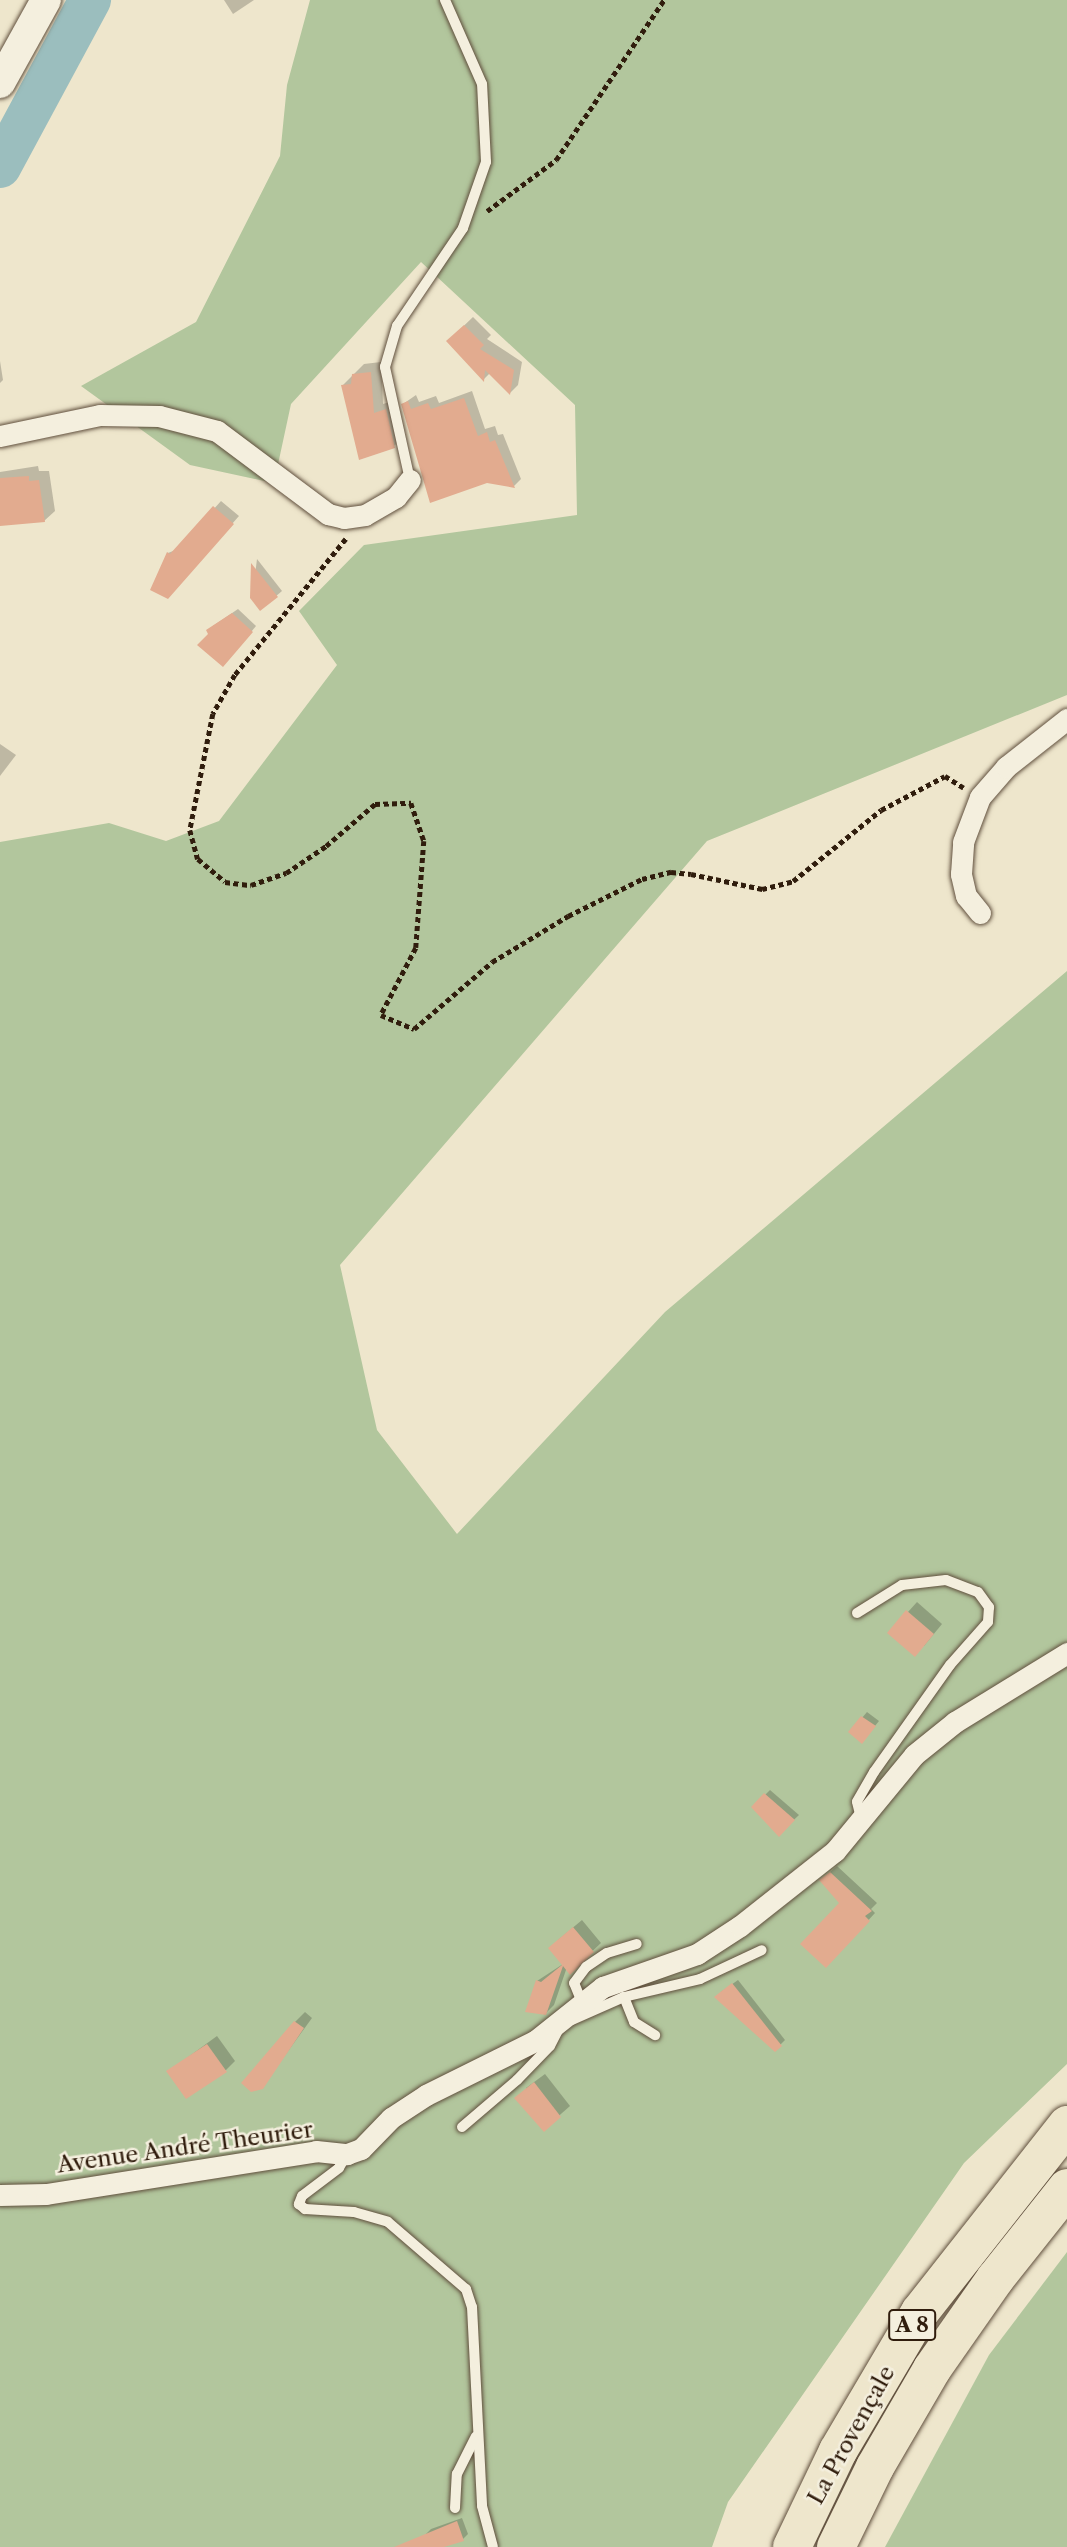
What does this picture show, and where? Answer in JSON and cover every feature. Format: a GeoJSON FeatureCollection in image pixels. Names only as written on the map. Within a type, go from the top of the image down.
{"type":"FeatureCollection","features":[{"type":"Feature","properties":{"kind":"highway","name":"La Provençale"},"geometry":{"type":"LineString","coordinates":[[792,2547],[838,2451],[920,2312],[1067,2125]]}},
{"type":"Feature","properties":{"kind":"highway","name":"La Provençale"},"geometry":{"type":"LineString","coordinates":[[836,2547],[875,2467],[932,2370],[995,2279],[1067,2188]]}},
{"type":"Feature","properties":{"kind":"main road"},"geometry":{"type":"LineString","coordinates":[[0,83],[46,0]]}},
{"type":"Feature","properties":{"kind":"street"},"geometry":{"type":"LineString","coordinates":[[0,436],[100,415],[159,416],[217,431],[328,514],[365,515],[396,497],[410,481]]}},
{"type":"Feature","properties":{"kind":"street"},"geometry":{"type":"LineString","coordinates":[[980,913],[966,896],[961,874],[963,842],[980,797],[1006,767],[1067,719]]}},
{"type":"Feature","properties":{"kind":"street","name":"Avenue André Theurier"},"geometry":{"type":"LineString","coordinates":[[0,2195],[161,2178],[316,2151],[347,2154],[361,2148],[391,2119],[426,2095],[535,2042],[581,2000],[603,1987],[708,1947],[835,1851],[914,1755],[955,1722],[1067,1653]]}},
{"type":"Feature","properties":{"kind":"lane"},"geometry":{"type":"LineString","coordinates":[[410,481],[385,367],[397,326],[463,228],[486,162],[482,84],[445,0]]}},
{"type":"Feature","properties":{"kind":"lane"},"geometry":{"type":"LineString","coordinates":[[857,1613],[902,1585],[946,1580],[978,1592],[989,1607],[988,1622],[950,1665],[874,1772],[857,1802],[862,1821]]}},
{"type":"Feature","properties":{"kind":"lane"},"geometry":{"type":"LineString","coordinates":[[581,2000],[574,1983],[586,1968],[607,1953],[637,1944]]}},
{"type":"Feature","properties":{"kind":"lane"},"geometry":{"type":"LineString","coordinates":[[462,2127],[550,2046],[559,2033],[560,2022],[624,1997],[700,1979],[762,1950]]}},
{"type":"Feature","properties":{"kind":"lane"},"geometry":{"type":"LineString","coordinates":[[624,1997],[634,2022],[655,2035]]}},
{"type":"Feature","properties":{"kind":"lane"},"geometry":{"type":"LineString","coordinates":[[347,2154],[339,2168],[302,2196],[299,2204],[388,2222],[466,2290],[472,2307],[476,2436],[482,2506],[492,2546]]}},
{"type":"Feature","properties":{"kind":"lane"},"geometry":{"type":"LineString","coordinates":[[456,2508],[457,2474],[466,2449],[476,2436]]}},
{"type":"Feature","properties":{"kind":"path"},"geometry":{"type":"LineString","coordinates":[[463,228],[556,160],[664,0]]}},
{"type":"Feature","properties":{"kind":"path"},"geometry":{"type":"LineString","coordinates":[[365,515],[235,675],[219,704],[204,744],[190,830],[198,859],[225,882],[251,886],[286,873],[306,860],[375,804],[411,803],[424,841],[416,948],[381,1015],[414,1029],[492,962],[568,916],[642,879],[681,873],[762,889],[793,881],[881,810],[945,776],[980,797]]}},
{"type":"Feature","properties":{"kind":"green space"},"geometry":{"type":"Polygon","coordinates":[[[310,0],[1067,0],[1067,695],[707,841],[340,1265],[377,1430],[457,1534],[665,1312],[1067,971],[1067,2064],[964,2163],[728,2502],[712,2547],[0,2547],[0,842],[109,823],[166,841],[219,821],[337,665],[299,611],[364,545],[577,515],[575,405],[421,262],[291,404],[274,483],[190,465],[81,386],[196,322],[280,156],[287,85],[310,0]]]}},
{"type":"Feature","properties":{"kind":"green space"},"geometry":{"type":"Polygon","coordinates":[[[1067,2252],[1067,2547],[885,2547],[989,2355],[1067,2252]]]}},
{"type":"Feature","properties":{"kind":"building"},"geometry":{"type":"Polygon","coordinates":[[[464,325],[484,345],[480,349],[514,370],[510,395],[485,370],[484,382],[446,341],[464,325]]]}},
{"type":"Feature","properties":{"kind":"building"},"geometry":{"type":"Polygon","coordinates":[[[371,372],[374,413],[386,409],[395,448],[359,460],[341,385],[351,384],[352,374],[371,372]]]}},
{"type":"Feature","properties":{"kind":"building"},"geometry":{"type":"Polygon","coordinates":[[[464,398],[478,436],[487,432],[490,442],[495,440],[515,488],[487,483],[430,503],[401,404],[408,401],[411,409],[428,403],[431,409],[464,398]]]}},
{"type":"Feature","properties":{"kind":"building"},"geometry":{"type":"Polygon","coordinates":[[[29,476],[29,481],[39,480],[45,522],[0,526],[0,478],[29,476]]]}},
{"type":"Feature","properties":{"kind":"building"},"geometry":{"type":"Polygon","coordinates":[[[213,506],[234,524],[168,599],[150,590],[167,552],[170,554],[213,506]]]}},
{"type":"Feature","properties":{"kind":"building"},"geometry":{"type":"Polygon","coordinates":[[[251,563],[278,597],[260,611],[250,598],[251,563]]]}},
{"type":"Feature","properties":{"kind":"building"},"geometry":{"type":"Polygon","coordinates":[[[232,613],[253,632],[223,667],[197,645],[208,634],[206,630],[232,613]]]}},
{"type":"Feature","properties":{"kind":"building"},"geometry":{"type":"Polygon","coordinates":[[[906,1610],[934,1634],[915,1657],[887,1633],[906,1610]]]}},
{"type":"Feature","properties":{"kind":"building"},"geometry":{"type":"Polygon","coordinates":[[[861,1716],[876,1726],[862,1744],[848,1732],[861,1716]]]}},
{"type":"Feature","properties":{"kind":"building"},"geometry":{"type":"Polygon","coordinates":[[[764,1793],[795,1820],[779,1837],[751,1807],[764,1793]]]}},
{"type":"Feature","properties":{"kind":"building"},"geometry":{"type":"Polygon","coordinates":[[[830,1872],[872,1911],[865,1916],[870,1921],[826,1968],[800,1944],[839,1903],[819,1880],[830,1872]]]}},
{"type":"Feature","properties":{"kind":"building"},"geometry":{"type":"Polygon","coordinates":[[[573,1927],[594,1952],[570,1975],[563,1966],[546,2015],[525,2012],[536,1980],[541,1982],[562,1965],[548,1948],[573,1927]]]}},
{"type":"Feature","properties":{"kind":"building"},"geometry":{"type":"Polygon","coordinates":[[[732,1983],[782,2046],[775,2052],[714,1997],[732,1983]]]}},
{"type":"Feature","properties":{"kind":"building"},"geometry":{"type":"Polygon","coordinates":[[[294,2021],[304,2028],[263,2089],[251,2092],[241,2083],[294,2021]]]}},
{"type":"Feature","properties":{"kind":"building"},"geometry":{"type":"Polygon","coordinates":[[[207,2044],[227,2072],[186,2099],[166,2071],[207,2044]]]}},
{"type":"Feature","properties":{"kind":"building"},"geometry":{"type":"Polygon","coordinates":[[[534,2082],[561,2117],[544,2132],[514,2098],[534,2082]]]}},
{"type":"Feature","properties":{"kind":"building"},"geometry":{"type":"Polygon","coordinates":[[[457,2521],[464,2541],[444,2547],[394,2547],[457,2521]]]}},
{"type":"Feature","properties":{"kind":"waterway"},"geometry":{"type":"LineString","coordinates":[[0,167],[90,0]]}}]}
